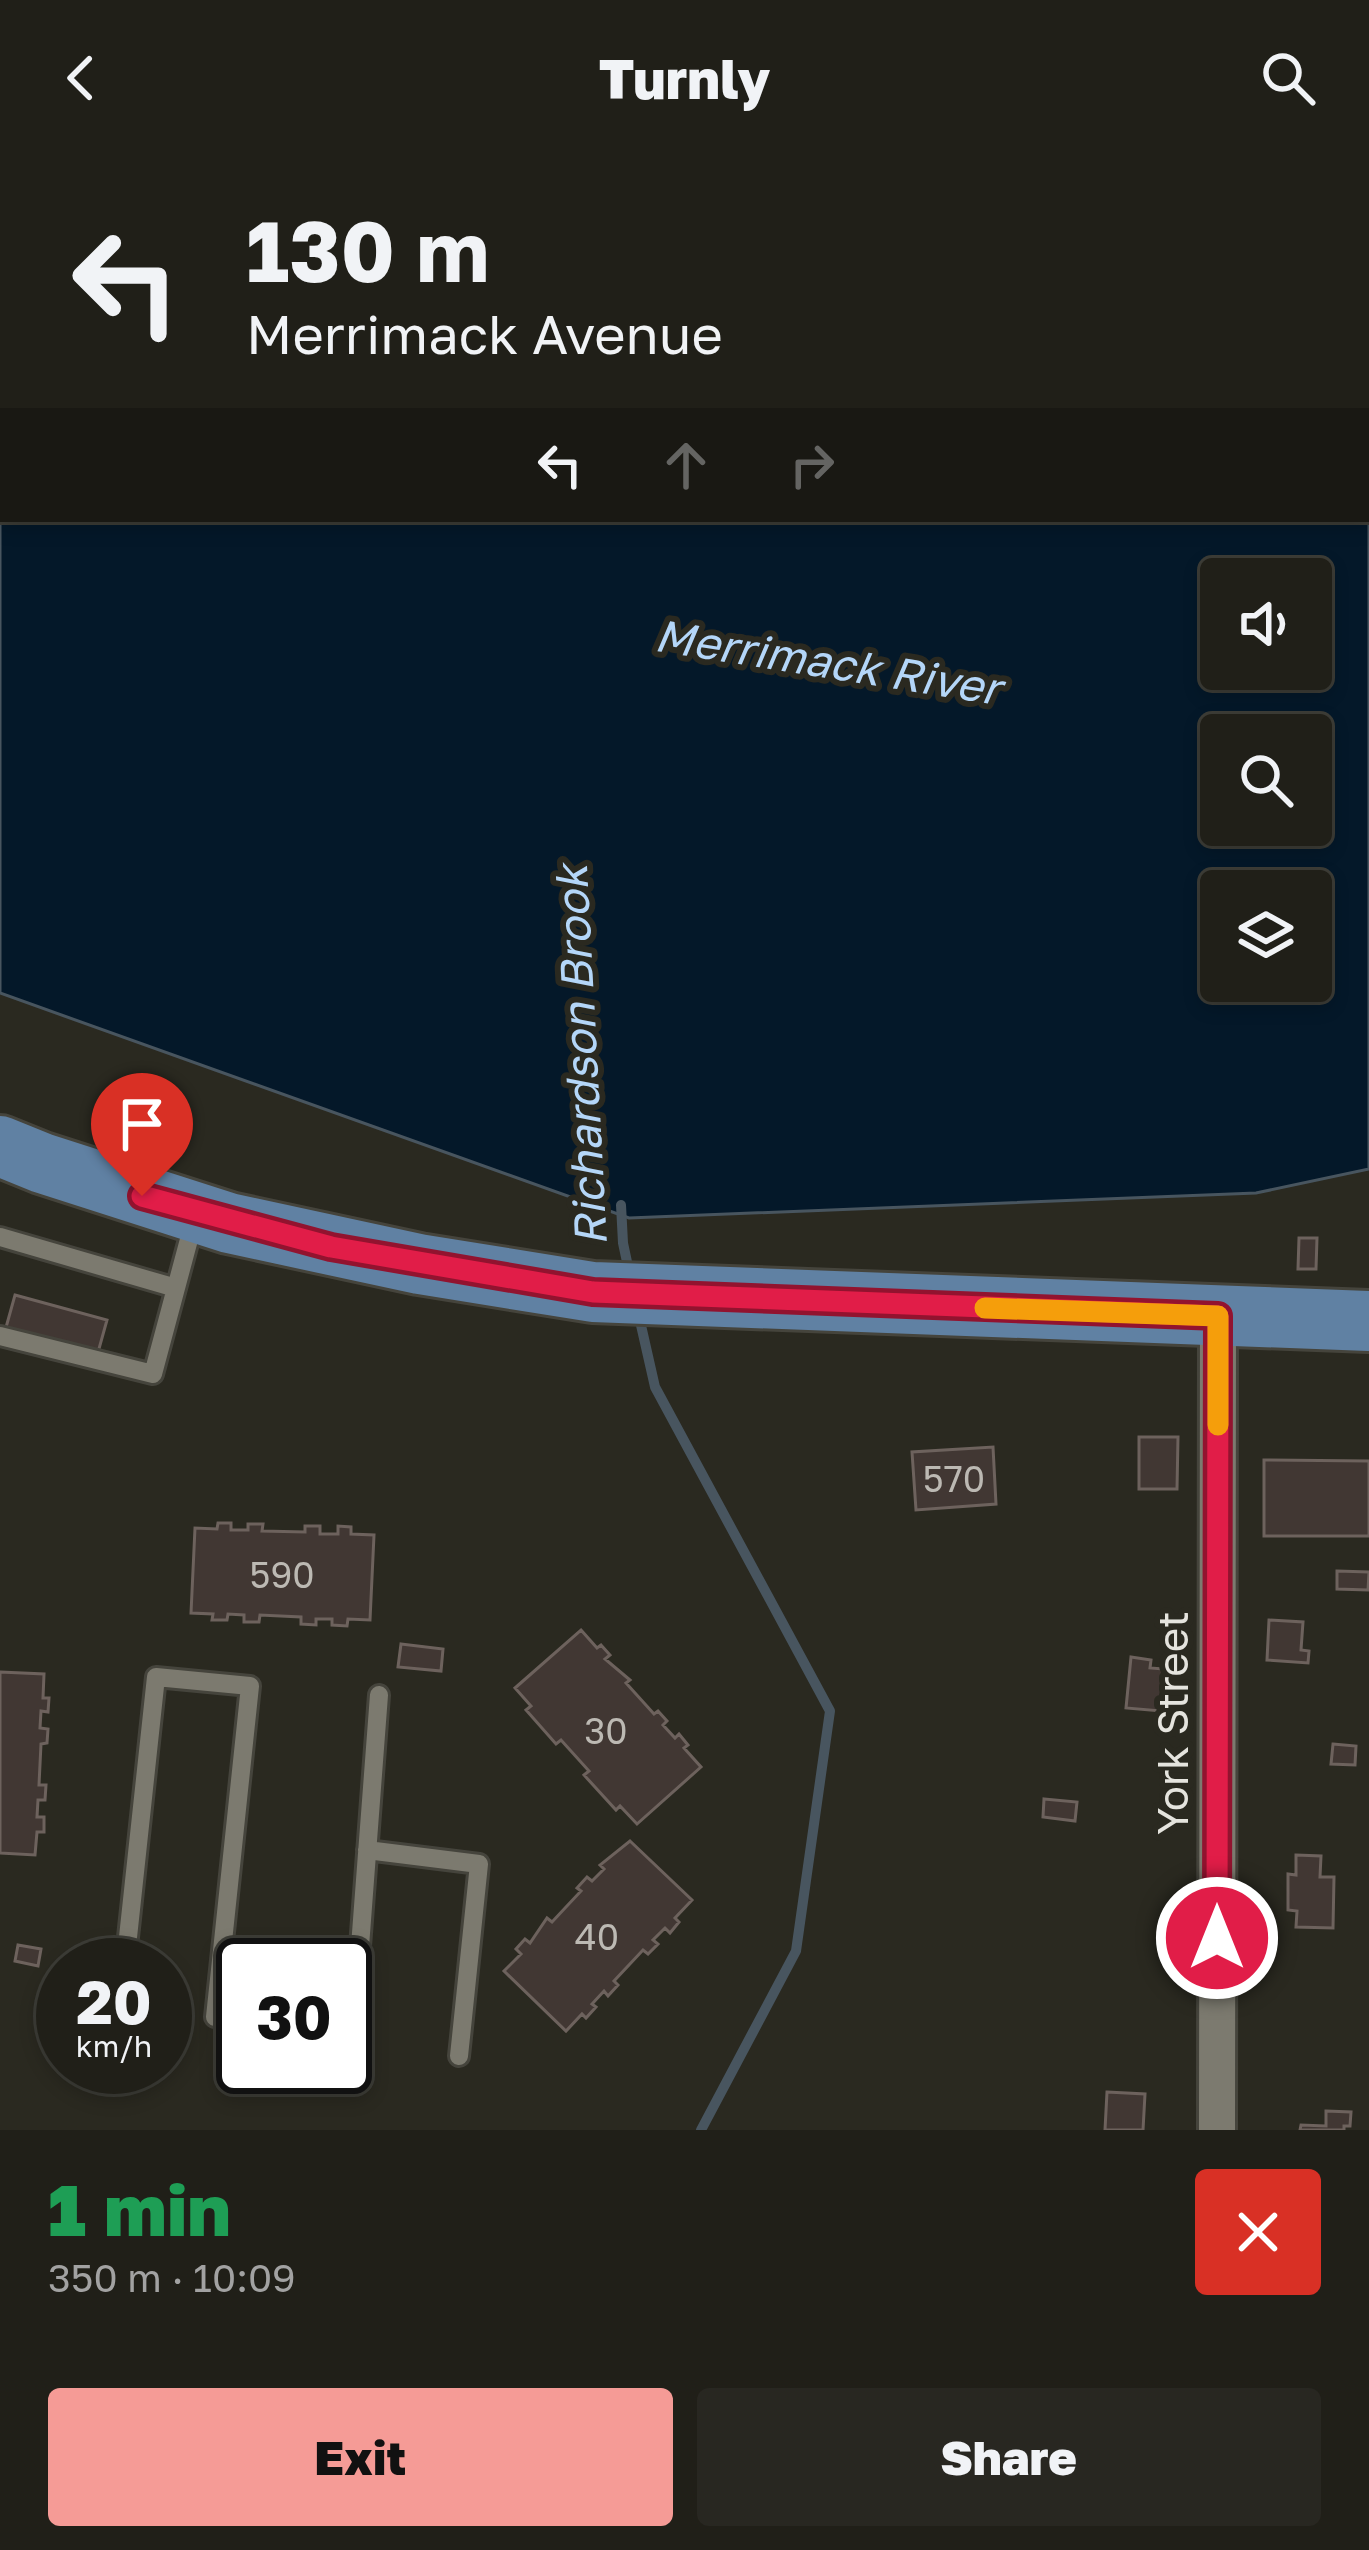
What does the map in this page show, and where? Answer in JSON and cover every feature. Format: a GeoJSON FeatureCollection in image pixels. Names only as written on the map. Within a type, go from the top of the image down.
{"type":"FeatureCollection","features":[{"type":"Feature","properties":{"kind":"main road"},"geometry":{"type":"LineString","coordinates":[[0,1146],[196,1213],[353,1251],[593,1292],[1369,1321]]}},
{"type":"Feature","properties":{"kind":"street","name":"York Street"},"geometry":{"type":"LineString","coordinates":[[1216,2130],[1218,1316]]}},
{"type":"Feature","properties":{"kind":"lane"},"geometry":{"type":"LineString","coordinates":[[0,1336],[153,1374],[196,1213]]}},
{"type":"Feature","properties":{"kind":"lane"},"geometry":{"type":"LineString","coordinates":[[0,1237],[176,1288]]}},
{"type":"Feature","properties":{"kind":"lane"},"geometry":{"type":"LineString","coordinates":[[128,1938],[156,1678],[250,1686],[215,2017]]}},
{"type":"Feature","properties":{"kind":"lane"},"geometry":{"type":"LineString","coordinates":[[360,1938],[379,1695]]}},
{"type":"Feature","properties":{"kind":"lane"},"geometry":{"type":"LineString","coordinates":[[367,1850],[479,1864],[459,2056]]}},
{"type":"Feature","properties":{"kind":"water","name":"Merrimack River"},"geometry":{"type":"Polygon","coordinates":[[[0,522],[1369,522],[1369,1169],[1256,1193],[629,1218],[0,993],[0,522]]]}},
{"type":"Feature","properties":{"kind":"building"},"geometry":{"type":"Polygon","coordinates":[[[1299,1238],[1317,1238],[1316,1269],[1298,1269],[1299,1238]]]}},
{"type":"Feature","properties":{"kind":"building"},"geometry":{"type":"Polygon","coordinates":[[[15,1295],[107,1320],[97,1356],[5,1331],[15,1295]]]}},
{"type":"Feature","properties":{"kind":"building"},"geometry":{"type":"Polygon","coordinates":[[[1139,1437],[1178,1437],[1177,1489],[1139,1489],[1139,1437]]]}},
{"type":"Feature","properties":{"kind":"building"},"geometry":{"type":"Polygon","coordinates":[[[993,1447],[996,1504],[916,1510],[912,1452],[993,1447]]]}},
{"type":"Feature","properties":{"kind":"building"},"geometry":{"type":"Polygon","coordinates":[[[1264,1460],[1369,1461],[1369,1536],[1264,1536],[1264,1460]]]}},
{"type":"Feature","properties":{"kind":"building"},"geometry":{"type":"Polygon","coordinates":[[[218,1523],[231,1523],[231,1530],[263,1524],[262,1531],[305,1532],[305,1526],[320,1526],[320,1534],[338,1534],[338,1526],[351,1527],[351,1534],[374,1535],[370,1620],[348,1619],[347,1626],[316,1619],[316,1625],[301,1624],[301,1617],[260,1615],[259,1622],[244,1622],[244,1615],[212,1620],[213,1614],[191,1613],[195,1528],[217,1529],[218,1523]]]}},
{"type":"Feature","properties":{"kind":"building"},"geometry":{"type":"Polygon","coordinates":[[[1337,1571],[1369,1572],[1368,1590],[1337,1589],[1337,1571]]]}},
{"type":"Feature","properties":{"kind":"building"},"geometry":{"type":"Polygon","coordinates":[[[1269,1620],[1303,1622],[1301,1650],[1309,1651],[1308,1663],[1267,1660],[1269,1620]]]}},
{"type":"Feature","properties":{"kind":"building"},"geometry":{"type":"Polygon","coordinates":[[[581,1630],[610,1655],[605,1659],[630,1680],[626,1683],[654,1714],[658,1711],[667,1721],[663,1725],[675,1738],[679,1734],[688,1745],[684,1748],[701,1767],[637,1824],[620,1806],[616,1810],[584,1775],[589,1771],[561,1740],[556,1744],[526,1710],[531,1706],[515,1688],[581,1630]]]}},
{"type":"Feature","properties":{"kind":"building"},"geometry":{"type":"Polygon","coordinates":[[[401,1644],[443,1649],[441,1671],[398,1667],[401,1644]]]}},
{"type":"Feature","properties":{"kind":"building"},"geometry":{"type":"Polygon","coordinates":[[[1131,1657],[1151,1660],[1150,1668],[1176,1670],[1172,1712],[1126,1708],[1131,1657]]]}},
{"type":"Feature","properties":{"kind":"building"},"geometry":{"type":"Polygon","coordinates":[[[0,1672],[44,1674],[43,1698],[49,1698],[48,1712],[41,1711],[40,1728],[48,1729],[47,1743],[41,1744],[39,1785],[46,1785],[45,1800],[38,1800],[37,1817],[44,1817],[44,1832],[37,1832],[35,1855],[0,1853],[0,1672]]]}},
{"type":"Feature","properties":{"kind":"building"},"geometry":{"type":"Polygon","coordinates":[[[1333,1744],[1356,1746],[1355,1765],[1331,1764],[1333,1744]]]}},
{"type":"Feature","properties":{"kind":"building"},"geometry":{"type":"Polygon","coordinates":[[[1044,1799],[1077,1802],[1075,1821],[1043,1817],[1044,1799]]]}},
{"type":"Feature","properties":{"kind":"building"},"geometry":{"type":"Polygon","coordinates":[[[630,1841],[692,1900],[675,1918],[679,1922],[670,1933],[665,1928],[653,1940],[658,1944],[648,1954],[643,1950],[614,1981],[618,1985],[608,1996],[604,1991],[586,2018],[582,2014],[566,2031],[504,1971],[521,1954],[516,1949],[525,1939],[530,1943],[547,1918],[552,1922],[581,1891],[577,1888],[587,1877],[592,1881],[604,1869],[600,1865],[630,1841]]]}},
{"type":"Feature","properties":{"kind":"building"},"geometry":{"type":"Polygon","coordinates":[[[1296,1855],[1321,1856],[1320,1877],[1334,1877],[1333,1928],[1296,1927],[1297,1911],[1288,1910],[1288,1874],[1296,1875],[1296,1855]]]}},
{"type":"Feature","properties":{"kind":"building"},"geometry":{"type":"Polygon","coordinates":[[[18,1945],[36,1948],[36,1966],[15,1961],[18,1945]]]}},
{"type":"Feature","properties":{"kind":"building"},"geometry":{"type":"Polygon","coordinates":[[[1107,2092],[1145,2094],[1143,2130],[1105,2130],[1107,2092]]]}},
{"type":"Feature","properties":{"kind":"building"},"geometry":{"type":"Polygon","coordinates":[[[1326,2111],[1351,2112],[1350,2126],[1300,2130],[1301,2125],[1326,2126],[1326,2111]]]}},
{"type":"Feature","properties":{"kind":"waterway","name":"Richardson Brook"},"geometry":{"type":"LineString","coordinates":[[621,1205],[630,1276]]}},
{"type":"Feature","properties":{"kind":"waterway","name":"Richardson Brook"},"geometry":{"type":"LineString","coordinates":[[638,1312],[655,1387],[830,1711],[796,1951],[701,2130]]}},
{"type":"Feature","properties":{"kind":"slow traffic"},"geometry":{"type":"LineString","coordinates":[[985,1308],[1218,1316],[1218,1425]]}},
{"type":"Feature","properties":{"kind":"route"},"geometry":{"type":"LineString","coordinates":[[142,1196],[331,1247],[593,1292],[1218,1316],[1217,1938]]}}]}
